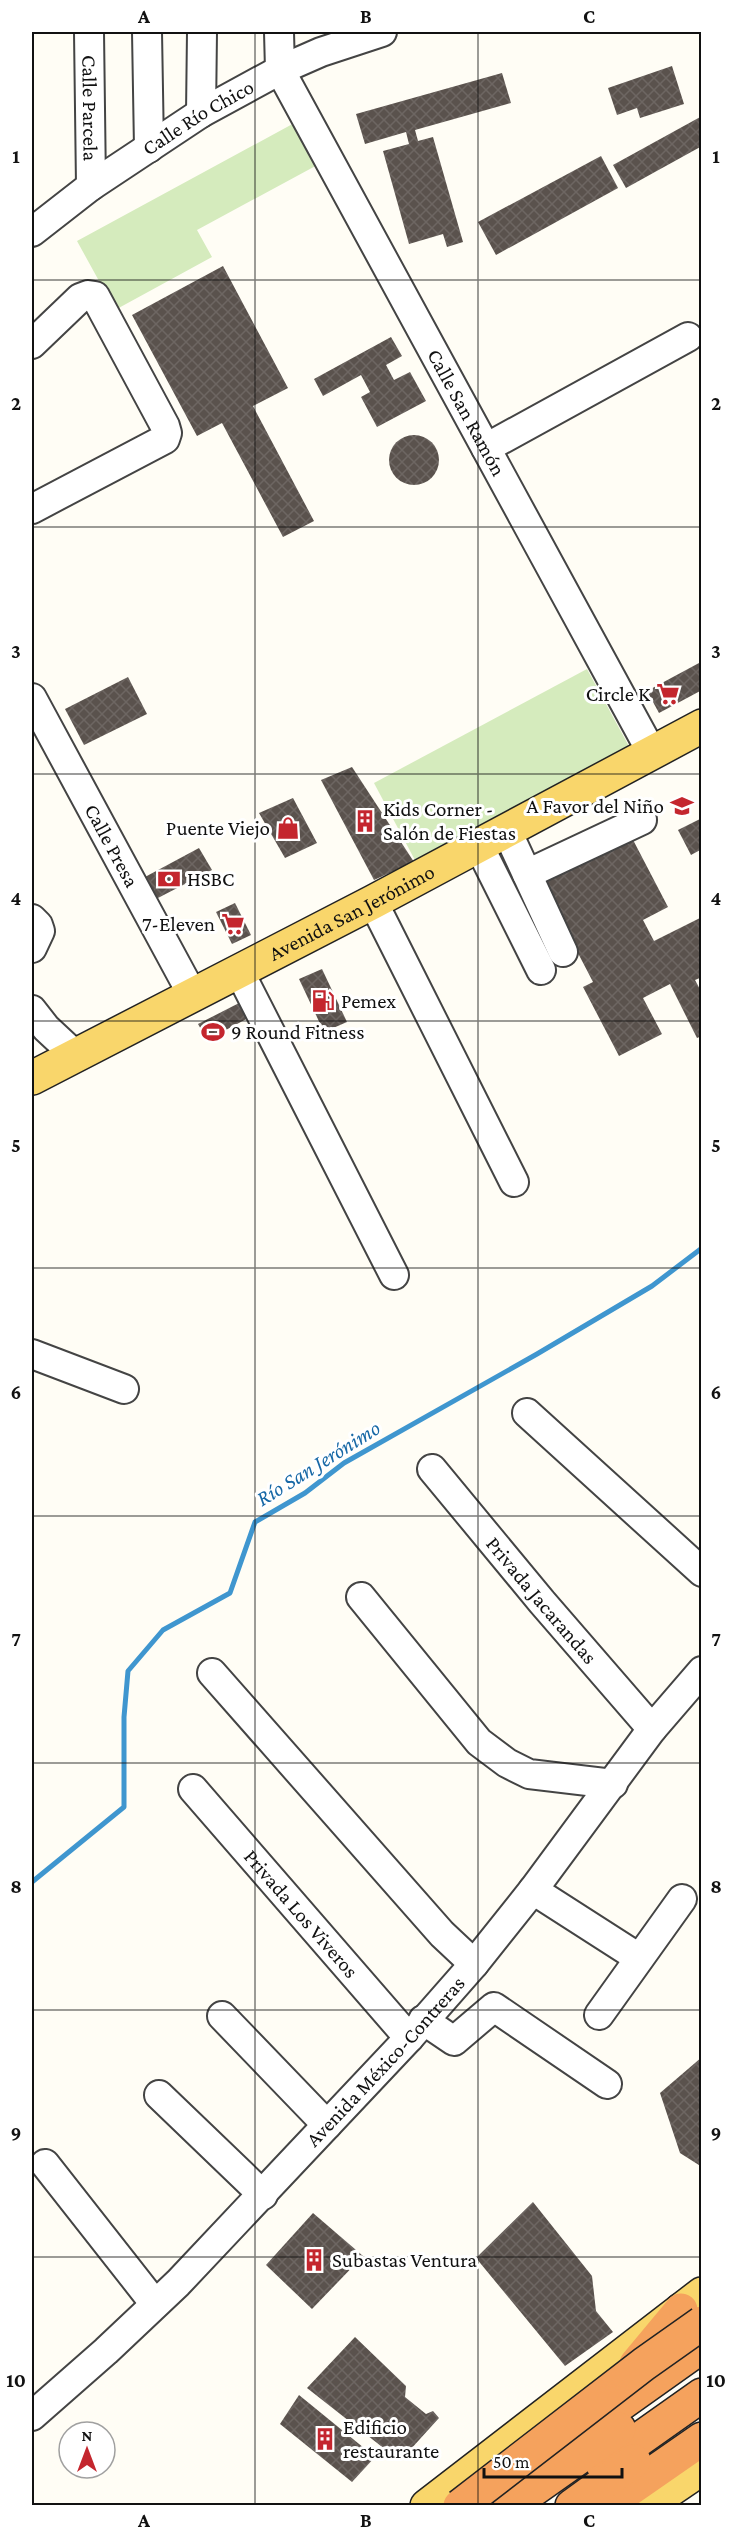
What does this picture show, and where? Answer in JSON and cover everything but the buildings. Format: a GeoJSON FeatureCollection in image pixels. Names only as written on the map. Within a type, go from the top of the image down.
{"type":"FeatureCollection","features":[{"type":"Feature","properties":{"kind":"highway"},"geometry":{"type":"LineString","coordinates":[[583,2430],[695,2309]]}},
{"type":"Feature","properties":{"kind":"highway"},"geometry":{"type":"LineString","coordinates":[[460,2505],[644,2364],[695,2309]]}},
{"type":"Feature","properties":{"kind":"highway"},"geometry":{"type":"LineString","coordinates":[[480,2505],[702,2346]]}},
{"type":"Feature","properties":{"kind":"highway"},"geometry":{"type":"LineString","coordinates":[[510,2505],[702,2372]]}},
{"type":"Feature","properties":{"kind":"highway"},"geometry":{"type":"LineString","coordinates":[[545,2505],[702,2395]]}},
{"type":"Feature","properties":{"kind":"highway"},"geometry":{"type":"LineString","coordinates":[[572,2505],[702,2413]]}},
{"type":"Feature","properties":{"kind":"highway"},"geometry":{"type":"LineString","coordinates":[[606,2505],[702,2439]]}},
{"type":"Feature","properties":{"kind":"main road","name":"Avenida San Jerónimo"},"geometry":{"type":"LineString","coordinates":[[35,1069],[75,1056],[493,839],[702,726]]}},
{"type":"Feature","properties":{"kind":"main road"},"geometry":{"type":"LineString","coordinates":[[427,2505],[695,2309]]}},
{"type":"Feature","properties":{"kind":"main road"},"geometry":{"type":"LineString","coordinates":[[646,2505],[702,2468]]}},
{"type":"Feature","properties":{"kind":"street","name":"Calle Parcela"},"geometry":{"type":"LineString","coordinates":[[89,32],[91,186]]}},
{"type":"Feature","properties":{"kind":"street"},"geometry":{"type":"LineString","coordinates":[[147,32],[149,148]]}},
{"type":"Feature","properties":{"kind":"street"},"geometry":{"type":"LineString","coordinates":[[201,113],[202,32]]}},
{"type":"Feature","properties":{"kind":"street"},"geometry":{"type":"LineString","coordinates":[[279,32],[280,70]]}},
{"type":"Feature","properties":{"kind":"street","name":"Calle Río Chico"},"geometry":{"type":"LineString","coordinates":[[32,232],[91,186],[201,113],[280,70],[321,42],[381,32]]}},
{"type":"Feature","properties":{"kind":"street","name":"Calle San Ramón"},"geometry":{"type":"LineString","coordinates":[[280,70],[652,753]]}},
{"type":"Feature","properties":{"kind":"street"},"geometry":{"type":"LineString","coordinates":[[32,344],[80,298],[88,295],[95,296],[167,433],[165,439],[32,509]]}},
{"type":"Feature","properties":{"kind":"street"},"geometry":{"type":"LineString","coordinates":[[486,448],[688,337]]}},
{"type":"Feature","properties":{"kind":"street","name":"Calle Presa"},"geometry":{"type":"LineString","coordinates":[[32,698],[192,994]]}},
{"type":"Feature","properties":{"kind":"street"},"geometry":{"type":"LineString","coordinates":[[526,874],[642,820]]}},
{"type":"Feature","properties":{"kind":"street"},"geometry":{"type":"LineString","coordinates":[[493,839],[526,874],[563,952]]}},
{"type":"Feature","properties":{"kind":"street"},"geometry":{"type":"LineString","coordinates":[[493,839],[541,970]]}},
{"type":"Feature","properties":{"kind":"street"},"geometry":{"type":"LineString","coordinates":[[373,902],[514,1182]]}},
{"type":"Feature","properties":{"kind":"street"},"geometry":{"type":"LineString","coordinates":[[32,919],[40,931],[32,948]]}},
{"type":"Feature","properties":{"kind":"street"},"geometry":{"type":"LineString","coordinates":[[239,971],[394,1275]]}},
{"type":"Feature","properties":{"kind":"street"},"geometry":{"type":"LineString","coordinates":[[32,1010],[46,1028],[75,1056]]}},
{"type":"Feature","properties":{"kind":"street"},"geometry":{"type":"LineString","coordinates":[[32,1354],[124,1389]]}},
{"type":"Feature","properties":{"kind":"street"},"geometry":{"type":"LineString","coordinates":[[527,1413],[702,1572]]}},
{"type":"Feature","properties":{"kind":"street","name":"Privada Jacarandas"},"geometry":{"type":"LineString","coordinates":[[432,1469],[542,1602],[652,1729]]}},
{"type":"Feature","properties":{"kind":"street"},"geometry":{"type":"LineString","coordinates":[[361,1598],[479,1742],[507,1763],[529,1774],[613,1784]]}},
{"type":"Feature","properties":{"kind":"street","name":"Avenida México-Contreras"},"geometry":{"type":"LineString","coordinates":[[32,2416],[155,2304],[263,2195],[416,2029],[474,1964],[533,1890],[652,1729],[702,1671]]}},
{"type":"Feature","properties":{"kind":"street"},"geometry":{"type":"LineString","coordinates":[[212,1672],[442,1934],[474,1964]]}},
{"type":"Feature","properties":{"kind":"street","name":"Privada Los Viveros"},"geometry":{"type":"LineString","coordinates":[[193,1789],[416,2029],[454,2040],[494,2007],[607,2084]]}},
{"type":"Feature","properties":{"kind":"street"},"geometry":{"type":"LineString","coordinates":[[533,1890],[639,1958]]}},
{"type":"Feature","properties":{"kind":"street"},"geometry":{"type":"LineString","coordinates":[[599,2015],[682,1899]]}},
{"type":"Feature","properties":{"kind":"street"},"geometry":{"type":"LineString","coordinates":[[222,2016],[327,2125]]}},
{"type":"Feature","properties":{"kind":"street"},"geometry":{"type":"LineString","coordinates":[[159,2095],[263,2195]]}},
{"type":"Feature","properties":{"kind":"street"},"geometry":{"type":"LineString","coordinates":[[45,2164],[155,2304]]}},
{"type":"Feature","properties":{"kind":"green space"},"geometry":{"type":"Polygon","coordinates":[[[298,121],[321,163],[197,230],[212,257],[115,310],[77,241],[298,121]]]}},
{"type":"Feature","properties":{"kind":"green space"},"geometry":{"type":"Polygon","coordinates":[[[587,669],[631,750],[417,864],[374,783],[587,669]]]}},
{"type":"Feature","properties":{"kind":"waterway","name":"Río San Jerónimo"},"geometry":{"type":"LineString","coordinates":[[32,1882],[124,1807],[124,1717],[128,1671],[163,1630],[230,1593],[255,1522],[305,1493],[344,1463],[652,1286],[702,1248]]}},
{"type":"Feature","properties":{"kind":"place","name":"Circle K"},"geometry":{"type":"Point","coordinates":[668,694]}},
{"type":"Feature","properties":{"kind":"place","name":"A Favor del Niño"},"geometry":{"type":"Point","coordinates":[682,806]}},
{"type":"Feature","properties":{"kind":"place","name":"Kids Corner - Salón de Fiestas"},"geometry":{"type":"Point","coordinates":[365,821]}},
{"type":"Feature","properties":{"kind":"place","name":"Puente Viejo"},"geometry":{"type":"Point","coordinates":[288,828]}},
{"type":"Feature","properties":{"kind":"place","name":"HSBC"},"geometry":{"type":"Point","coordinates":[169,879]}},
{"type":"Feature","properties":{"kind":"place","name":"7-Eleven"},"geometry":{"type":"Point","coordinates":[233,924]}},
{"type":"Feature","properties":{"kind":"place","name":"Pemex"},"geometry":{"type":"Point","coordinates":[323,1001]}},
{"type":"Feature","properties":{"kind":"place","name":"9 Round Fitness"},"geometry":{"type":"Point","coordinates":[213,1032]}},
{"type":"Feature","properties":{"kind":"place","name":"Subastas Ventura"},"geometry":{"type":"Point","coordinates":[314,2260]}},
{"type":"Feature","properties":{"kind":"place","name":"Edificio restaurante"},"geometry":{"type":"Point","coordinates":[325,2439]}}]}
